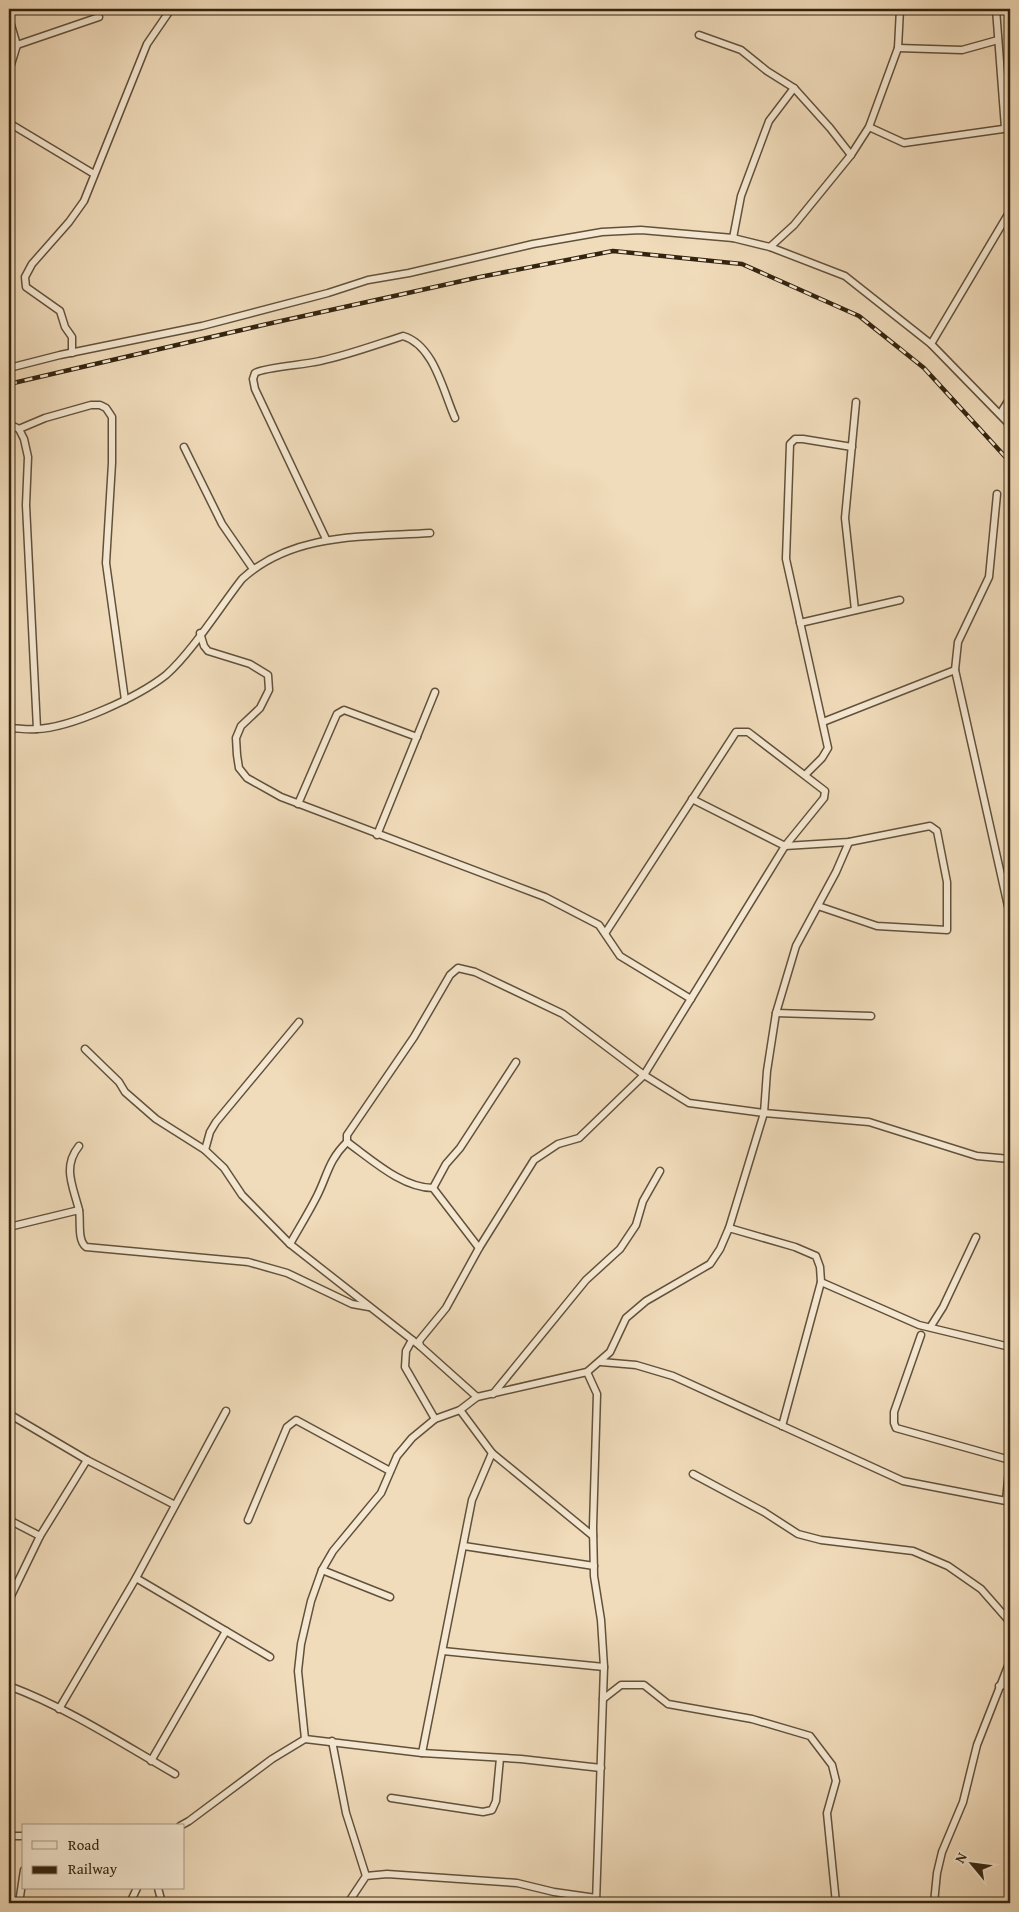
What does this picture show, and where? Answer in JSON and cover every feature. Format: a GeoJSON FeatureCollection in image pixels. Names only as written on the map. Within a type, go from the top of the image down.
{"type":"FeatureCollection","features":[{"type":"Feature","properties":{"kind":"street"},"geometry":{"type":"LineString","coordinates":[[72,353],[72,336],[65,327],[60,310],[26,287],[25,277],[32,264],[69,222],[84,201],[147,44],[171,9]]}},
{"type":"Feature","properties":{"kind":"street"},"geometry":{"type":"LineString","coordinates":[[770,247],[794,224],[851,155],[869,127],[898,48],[900,9]]}},
{"type":"Feature","properties":{"kind":"street"},"geometry":{"type":"LineString","coordinates":[[869,127],[904,143],[1008,128],[996,9]]}},
{"type":"Feature","properties":{"kind":"street"},"geometry":{"type":"LineString","coordinates":[[17,45],[99,17]]}},
{"type":"Feature","properties":{"kind":"street"},"geometry":{"type":"LineString","coordinates":[[9,18],[17,45],[9,71]]}},
{"type":"Feature","properties":{"kind":"street"},"geometry":{"type":"LineString","coordinates":[[699,35],[741,50],[767,72],[794,88],[830,128],[851,155]]}},
{"type":"Feature","properties":{"kind":"street"},"geometry":{"type":"LineString","coordinates":[[898,48],[962,50],[998,40]]}},
{"type":"Feature","properties":{"kind":"street"},"geometry":{"type":"LineString","coordinates":[[733,238],[741,196],[769,122],[794,88]]}},
{"type":"Feature","properties":{"kind":"street"},"geometry":{"type":"LineString","coordinates":[[9,123],[94,174]]}},
{"type":"Feature","properties":{"kind":"street"},"geometry":{"type":"LineString","coordinates":[[932,344],[1010,211]]}},
{"type":"Feature","properties":{"kind":"street"},"geometry":{"type":"LineString","coordinates":[[9,368],[202,326],[328,293],[368,280],[409,273],[533,244],[602,232],[641,230],[733,238],[770,247],[845,276],[932,344],[1010,425]]}},
{"type":"Feature","properties":{"kind":"street"},"geometry":{"type":"LineString","coordinates":[[326,539],[255,389],[253,379],[255,373],[260,370],[291,367],[321,361],[403,336],[412,338],[422,345],[428,354],[454,418]]}},
{"type":"Feature","properties":{"kind":"street"},"geometry":{"type":"LineString","coordinates":[[1000,414],[1010,398]]}},
{"type":"Feature","properties":{"kind":"street"},"geometry":{"type":"LineString","coordinates":[[855,610],[845,518],[856,402]]}},
{"type":"Feature","properties":{"kind":"street"},"geometry":{"type":"LineString","coordinates":[[19,429],[46,418],[92,405],[100,405],[106,408],[112,417],[112,455],[106,563],[125,700]]}},
{"type":"Feature","properties":{"kind":"street"},"geometry":{"type":"LineString","coordinates":[[9,424],[19,429],[24,438],[28,457],[26,505],[37,730]]}},
{"type":"Feature","properties":{"kind":"street"},"geometry":{"type":"LineString","coordinates":[[806,774],[822,758],[828,748],[800,623],[793,582],[786,559],[790,444],[795,439],[803,439],[852,447]]}},
{"type":"Feature","properties":{"kind":"street"},"geometry":{"type":"LineString","coordinates":[[184,447],[222,524],[253,569]]}},
{"type":"Feature","properties":{"kind":"street"},"geometry":{"type":"LineString","coordinates":[[997,494],[989,577],[958,642],[955,670],[1010,915]]}},
{"type":"Feature","properties":{"kind":"street"},"geometry":{"type":"LineString","coordinates":[[9,728],[37,730],[78,720],[125,700],[165,675],[185,655],[242,578],[279,553],[326,539],[430,533]]}},
{"type":"Feature","properties":{"kind":"street"},"geometry":{"type":"LineString","coordinates":[[800,623],[900,600]]}},
{"type":"Feature","properties":{"kind":"street"},"geometry":{"type":"LineString","coordinates":[[200,634],[208,651],[250,664],[268,675],[269,690],[260,708],[241,726],[236,738],[239,768],[247,778],[298,804],[544,897],[599,925],[606,932],[614,950],[620,956],[692,999]]}},
{"type":"Feature","properties":{"kind":"street"},"geometry":{"type":"LineString","coordinates":[[823,722],[955,670]]}},
{"type":"Feature","properties":{"kind":"street"},"geometry":{"type":"LineString","coordinates":[[377,834],[435,692]]}},
{"type":"Feature","properties":{"kind":"street"},"geometry":{"type":"LineString","coordinates":[[298,804],[337,714],[344,710],[417,737]]}},
{"type":"Feature","properties":{"kind":"street"},"geometry":{"type":"LineString","coordinates":[[420,1346],[419,1341],[446,1308],[479,1248],[534,1160],[558,1144],[578,1138],[644,1075],[785,846],[824,798],[825,790],[748,732],[736,732],[606,932]]}},
{"type":"Feature","properties":{"kind":"street"},"geometry":{"type":"LineString","coordinates":[[692,799],[785,846],[849,842],[925,826],[930,826],[937,831],[947,882],[946,930],[876,926],[818,906]]}},
{"type":"Feature","properties":{"kind":"street"},"geometry":{"type":"LineString","coordinates":[[305,1739],[298,1671],[301,1644],[311,1601],[322,1570],[334,1551],[381,1493],[397,1456],[412,1438],[435,1419],[460,1410],[476,1398],[587,1372],[601,1362],[610,1352],[626,1318],[646,1301],[710,1264],[720,1249],[729,1228],[764,1113],[767,1071],[776,1013],[796,946],[849,842]]}},
{"type":"Feature","properties":{"kind":"street"},"geometry":{"type":"LineString","coordinates":[[1003,877],[1010,880]]}},
{"type":"Feature","properties":{"kind":"street"},"geometry":{"type":"LineString","coordinates":[[290,1244],[318,1195],[324,1175],[336,1152],[347,1142],[347,1135],[414,1037],[450,976],[458,968],[475,972],[563,1014],[644,1075],[689,1103],[764,1113],[869,1122],[977,1156],[1010,1159]]}},
{"type":"Feature","properties":{"kind":"street"},"geometry":{"type":"LineString","coordinates":[[776,1013],[870,1016]]}},
{"type":"Feature","properties":{"kind":"street"},"geometry":{"type":"LineString","coordinates":[[205,1150],[210,1132],[216,1122],[299,1022]]}},
{"type":"Feature","properties":{"kind":"street"},"geometry":{"type":"LineString","coordinates":[[85,1049],[119,1082],[125,1092],[156,1119],[205,1150],[224,1168],[242,1195],[290,1244],[420,1346],[476,1398]]}},
{"type":"Feature","properties":{"kind":"street"},"geometry":{"type":"LineString","coordinates":[[433,1188],[446,1164],[460,1148],[516,1062]]}},
{"type":"Feature","properties":{"kind":"street"},"geometry":{"type":"LineString","coordinates":[[347,1142],[389,1172],[422,1188],[433,1188]]}},
{"type":"Feature","properties":{"kind":"street"},"geometry":{"type":"LineString","coordinates":[[79,1146],[71,1156],[69,1166],[81,1222],[80,1237],[86,1247],[248,1262],[287,1273],[352,1304],[370,1307]]}},
{"type":"Feature","properties":{"kind":"street"},"geometry":{"type":"LineString","coordinates":[[493,1394],[586,1280],[620,1249],[636,1225],[643,1201],[660,1171]]}},
{"type":"Feature","properties":{"kind":"street"},"geometry":{"type":"LineString","coordinates":[[433,1188],[479,1248]]}},
{"type":"Feature","properties":{"kind":"street"},"geometry":{"type":"LineString","coordinates":[[9,1227],[32,1223],[79,1210]]}},
{"type":"Feature","properties":{"kind":"street"},"geometry":{"type":"LineString","coordinates":[[729,1228],[796,1247],[816,1256],[820,1267],[821,1282],[782,1426]]}},
{"type":"Feature","properties":{"kind":"street"},"geometry":{"type":"LineString","coordinates":[[931,1326],[976,1237]]}},
{"type":"Feature","properties":{"kind":"street"},"geometry":{"type":"LineString","coordinates":[[821,1282],[920,1325],[931,1326],[1010,1347]]}},
{"type":"Feature","properties":{"kind":"street"},"geometry":{"type":"LineString","coordinates":[[601,1362],[636,1365],[673,1376],[903,1481],[1008,1503],[1010,1459],[896,1428],[894,1412],[921,1335]]}},
{"type":"Feature","properties":{"kind":"street"},"geometry":{"type":"LineString","coordinates":[[412,1340],[406,1351],[405,1367],[435,1419]]}},
{"type":"Feature","properties":{"kind":"street"},"geometry":{"type":"LineString","coordinates":[[366,1876],[386,1874],[483,1879],[517,1883],[596,1901],[604,1667],[594,1566],[593,1536],[593,1482],[597,1394],[587,1372]]}},
{"type":"Feature","properties":{"kind":"street"},"geometry":{"type":"LineString","coordinates":[[460,1410],[492,1453],[593,1536]]}},
{"type":"Feature","properties":{"kind":"street"},"geometry":{"type":"LineString","coordinates":[[59,1709],[136,1578],[226,1411]]}},
{"type":"Feature","properties":{"kind":"street"},"geometry":{"type":"LineString","coordinates":[[9,1414],[87,1460],[175,1506]]}},
{"type":"Feature","properties":{"kind":"street"},"geometry":{"type":"LineString","coordinates":[[248,1520],[287,1427],[296,1420],[390,1471]]}},
{"type":"Feature","properties":{"kind":"street"},"geometry":{"type":"LineString","coordinates":[[422,1753],[472,1500],[492,1453]]}},
{"type":"Feature","properties":{"kind":"street"},"geometry":{"type":"LineString","coordinates":[[9,1600],[40,1536],[87,1460]]}},
{"type":"Feature","properties":{"kind":"street"},"geometry":{"type":"LineString","coordinates":[[693,1474],[764,1512],[798,1534],[822,1540],[913,1551],[948,1566],[981,1589],[1010,1622]]}},
{"type":"Feature","properties":{"kind":"street"},"geometry":{"type":"LineString","coordinates":[[9,1520],[40,1536]]}},
{"type":"Feature","properties":{"kind":"street"},"geometry":{"type":"LineString","coordinates":[[464,1546],[594,1566]]}},
{"type":"Feature","properties":{"kind":"street"},"geometry":{"type":"LineString","coordinates":[[322,1570],[390,1597]]}},
{"type":"Feature","properties":{"kind":"street"},"geometry":{"type":"LineString","coordinates":[[136,1578],[270,1657]]}},
{"type":"Feature","properties":{"kind":"street"},"geometry":{"type":"LineString","coordinates":[[151,1760],[226,1631]]}},
{"type":"Feature","properties":{"kind":"street"},"geometry":{"type":"LineString","coordinates":[[443,1651],[604,1667]]}},
{"type":"Feature","properties":{"kind":"street"},"geometry":{"type":"LineString","coordinates":[[934,1903],[937,1873],[942,1852],[963,1802],[977,1745],[1010,1660]]}},
{"type":"Feature","properties":{"kind":"street"},"geometry":{"type":"LineString","coordinates":[[999,1686],[1010,1684]]}},
{"type":"Feature","properties":{"kind":"street"},"geometry":{"type":"LineString","coordinates":[[603,1699],[621,1685],[644,1685],[668,1704],[752,1718],[810,1736],[832,1765],[836,1781],[827,1813],[836,1903]]}},
{"type":"Feature","properties":{"kind":"street"},"geometry":{"type":"LineString","coordinates":[[9,1686],[59,1709],[175,1774]]}},
{"type":"Feature","properties":{"kind":"street"},"geometry":{"type":"LineString","coordinates":[[184,1824],[272,1759],[305,1739],[422,1753],[500,1758],[601,1768]]}},
{"type":"Feature","properties":{"kind":"street"},"geometry":{"type":"LineString","coordinates":[[332,1741],[346,1813],[366,1876]]}},
{"type":"Feature","properties":{"kind":"street"},"geometry":{"type":"LineString","coordinates":[[391,1798],[483,1812],[492,1810],[496,1802],[500,1758]]}},
{"type":"Feature","properties":{"kind":"street"},"geometry":{"type":"LineString","coordinates":[[9,1836],[22,1836]]}},
{"type":"Feature","properties":{"kind":"street"},"geometry":{"type":"LineString","coordinates":[[348,1903],[366,1876]]}},
{"type":"Feature","properties":{"kind":"street"},"geometry":{"type":"LineString","coordinates":[[19,1903],[22,1883]]}},
{"type":"Feature","properties":{"kind":"street"},"geometry":{"type":"LineString","coordinates":[[130,1903],[136,1890]]}},
{"type":"Feature","properties":{"kind":"street"},"geometry":{"type":"LineString","coordinates":[[159,1890],[162,1903]]}},
{"type":"Feature","properties":{"kind":"railway"},"geometry":{"type":"LineString","coordinates":[[9,384],[480,277],[613,251],[742,264],[859,316],[924,368],[1010,462]]}}]}
